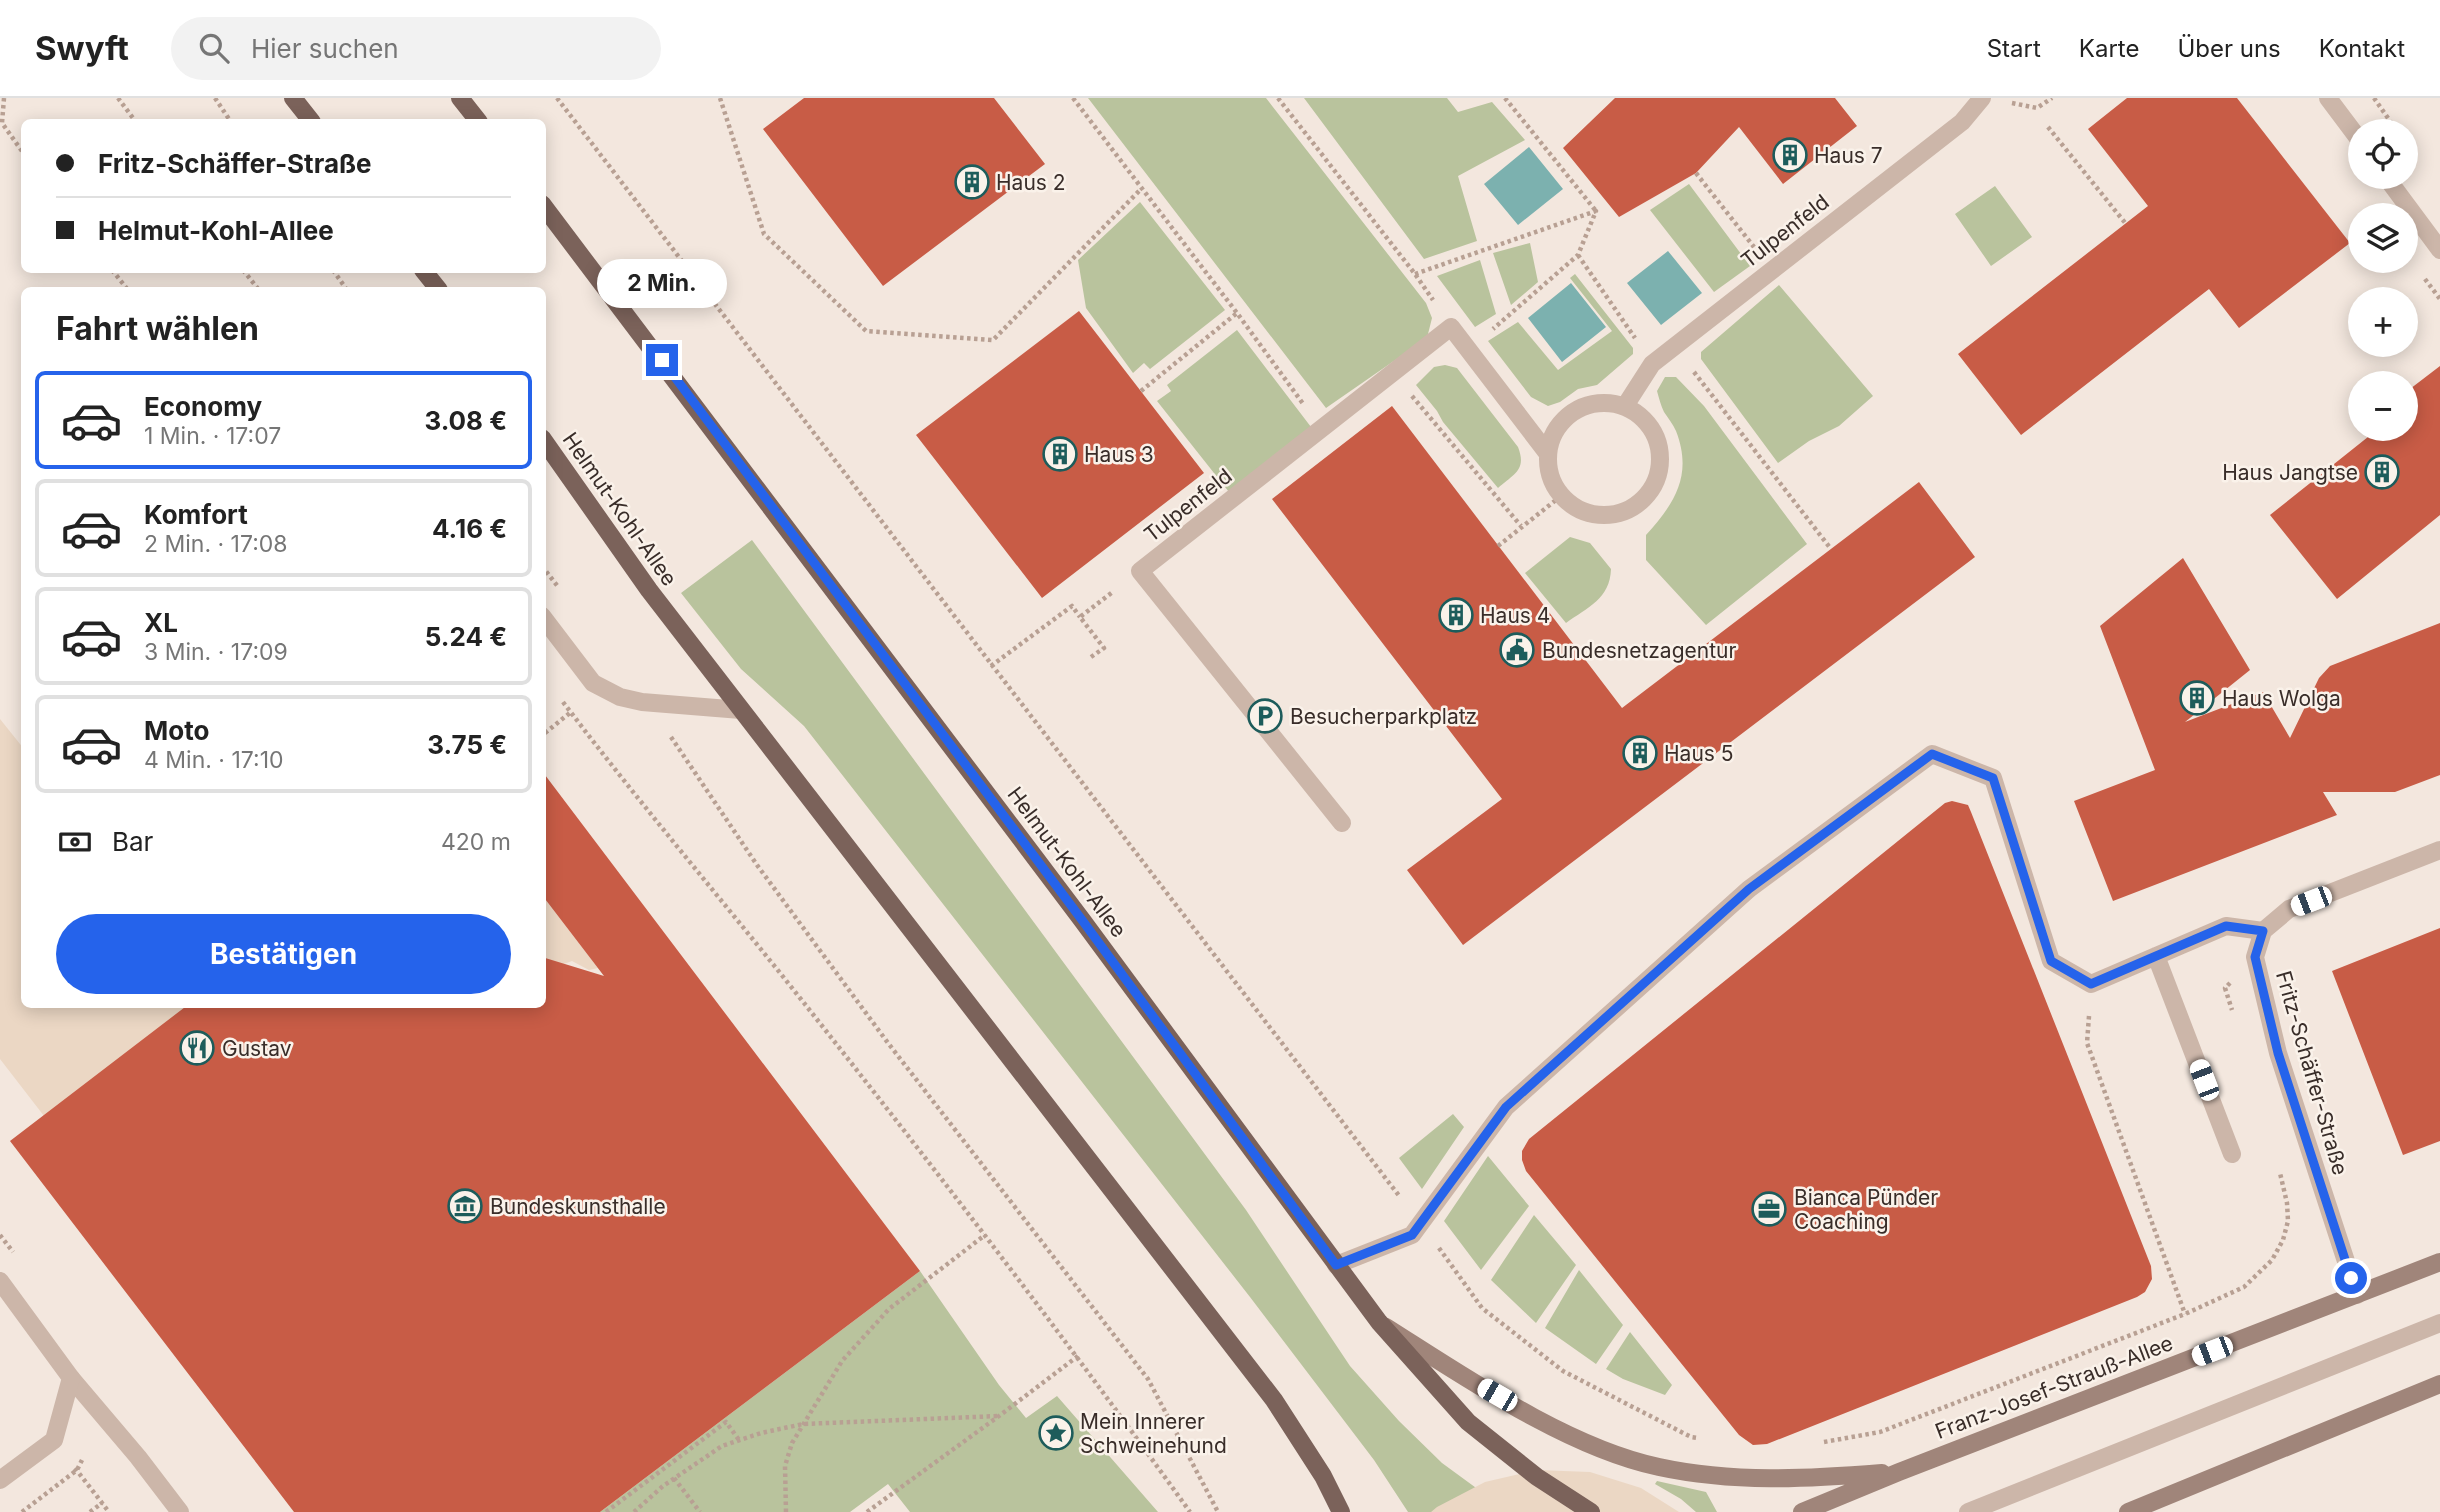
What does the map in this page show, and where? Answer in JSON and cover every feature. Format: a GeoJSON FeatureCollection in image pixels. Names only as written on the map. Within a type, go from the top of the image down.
{"type":"FeatureCollection","features":[{"type":"Feature","properties":{"kind":"main road"},"geometry":{"type":"LineString","coordinates":[[293,98],[310,119]]}},
{"type":"Feature","properties":{"kind":"main road"},"geometry":{"type":"LineString","coordinates":[[460,98],[477,119]]}},
{"type":"Feature","properties":{"kind":"main road","name":"Helmut-Kohl-Allee"},"geometry":{"type":"LineString","coordinates":[[546,209],[1082,920],[1379,1322],[1468,1422],[1537,1477],[1591,1512]]}},
{"type":"Feature","properties":{"kind":"main road"},"geometry":{"type":"LineString","coordinates":[[425,273],[437,287]]}},
{"type":"Feature","properties":{"kind":"main road","name":"Helmut-Kohl-Allee"},"geometry":{"type":"LineString","coordinates":[[546,444],[649,590],[1274,1400],[1322,1476],[1340,1512]]}},
{"type":"Feature","properties":{"kind":"main road","name":"Franz-Josef-Strauß-Allee"},"geometry":{"type":"LineString","coordinates":[[1802,1512],[2440,1262]]}},
{"type":"Feature","properties":{"kind":"main road"},"geometry":{"type":"LineString","coordinates":[[1379,1322],[1455,1371],[1540,1419],[1606,1451],[1658,1467],[1758,1480],[1799,1480],[1899,1472]]}},
{"type":"Feature","properties":{"kind":"main road"},"geometry":{"type":"LineString","coordinates":[[2128,1512],[2440,1384]]}},
{"type":"Feature","properties":{"kind":"street","name":"Tulpenfeld"},"geometry":{"type":"LineString","coordinates":[[1625,406],[1652,364],[1962,122],[1982,98]]}},
{"type":"Feature","properties":{"kind":"street"},"geometry":{"type":"LineString","coordinates":[[2328,98],[2348,125]]}},
{"type":"Feature","properties":{"kind":"street"},"geometry":{"type":"LineString","coordinates":[[2395,189],[2440,250]]}},
{"type":"Feature","properties":{"kind":"street","name":"Tulpenfeld"},"geometry":{"type":"LineString","coordinates":[[1342,823],[1140,571],[1451,327]]}},
{"type":"Feature","properties":{"kind":"street"},"geometry":{"type":"LineString","coordinates":[[1451,327],[1548,454]]}},
{"type":"Feature","properties":{"kind":"street"},"geometry":{"type":"LineString","coordinates":[[1591,404],[1625,406],[1641,416],[1653,430],[1660,457],[1654,484],[1644,499],[1629,509],[1611,514],[1592,514],[1576,508],[1561,496],[1548,469],[1552,437],[1561,422],[1575,411],[1591,404]]}},
{"type":"Feature","properties":{"kind":"street"},"geometry":{"type":"LineString","coordinates":[[546,621],[593,684],[620,697],[642,702],[741,710]]}},
{"type":"Feature","properties":{"kind":"street"},"geometry":{"type":"LineString","coordinates":[[1336,1265],[1412,1235],[1506,1107],[1749,889],[1932,754],[1993,778],[2051,961],[2091,984],[2226,926],[2263,931],[2289,909],[2440,850]]}},
{"type":"Feature","properties":{"kind":"street","name":"Fritz-Schäffer-Straße"},"geometry":{"type":"LineString","coordinates":[[2263,931],[2255,957],[2278,1053],[2357,1295]]}},
{"type":"Feature","properties":{"kind":"street"},"geometry":{"type":"LineString","coordinates":[[2156,956],[2232,1154]]}},
{"type":"Feature","properties":{"kind":"street"},"geometry":{"type":"LineString","coordinates":[[0,1281],[71,1378],[138,1457],[180,1512]]}},
{"type":"Feature","properties":{"kind":"street"},"geometry":{"type":"LineString","coordinates":[[1968,1512],[2440,1323]]}},
{"type":"Feature","properties":{"kind":"street"},"geometry":{"type":"LineString","coordinates":[[0,1480],[54,1440],[71,1378]]}},
{"type":"Feature","properties":{"kind":"path"},"geometry":{"type":"LineString","coordinates":[[4,98],[2,123],[21,149]]}},
{"type":"Feature","properties":{"kind":"path"},"geometry":{"type":"LineString","coordinates":[[118,98],[134,119]]}},
{"type":"Feature","properties":{"kind":"path"},"geometry":{"type":"LineString","coordinates":[[215,98],[229,119]]}},
{"type":"Feature","properties":{"kind":"path"},"geometry":{"type":"LineString","coordinates":[[557,98],[1409,1208],[1482,1308],[1563,1371],[1691,1437],[1703,1439]]}},
{"type":"Feature","properties":{"kind":"path"},"geometry":{"type":"LineString","coordinates":[[720,98],[764,234],[866,331],[993,340],[1141,189]]}},
{"type":"Feature","properties":{"kind":"path"},"geometry":{"type":"LineString","coordinates":[[1073,98],[1237,313],[1322,430]]}},
{"type":"Feature","properties":{"kind":"path"},"geometry":{"type":"LineString","coordinates":[[1278,98],[1415,274],[1451,327]]}},
{"type":"Feature","properties":{"kind":"path"},"geometry":{"type":"LineString","coordinates":[[1505,98],[1596,211]]}},
{"type":"Feature","properties":{"kind":"path"},"geometry":{"type":"LineString","coordinates":[[2002,100],[2037,108],[2052,98]]}},
{"type":"Feature","properties":{"kind":"path"},"geometry":{"type":"LineString","coordinates":[[2374,98],[2389,119]]}},
{"type":"Feature","properties":{"kind":"path"},"geometry":{"type":"LineString","coordinates":[[2048,127],[2126,224]]}},
{"type":"Feature","properties":{"kind":"path"},"geometry":{"type":"LineString","coordinates":[[1696,173],[1772,269]]}},
{"type":"Feature","properties":{"kind":"path"},"geometry":{"type":"LineString","coordinates":[[1415,274],[1596,211]]}},
{"type":"Feature","properties":{"kind":"path"},"geometry":{"type":"LineString","coordinates":[[1469,350],[1578,255],[1596,211]]}},
{"type":"Feature","properties":{"kind":"path"},"geometry":{"type":"LineString","coordinates":[[1578,255],[1652,364]]}},
{"type":"Feature","properties":{"kind":"path"},"geometry":{"type":"LineString","coordinates":[[114,273],[126,287]]}},
{"type":"Feature","properties":{"kind":"path"},"geometry":{"type":"LineString","coordinates":[[245,273],[257,287]]}},
{"type":"Feature","properties":{"kind":"path"},"geometry":{"type":"LineString","coordinates":[[1141,391],[1237,313]]}},
{"type":"Feature","properties":{"kind":"path"},"geometry":{"type":"LineString","coordinates":[[1675,347],[1831,549]]}},
{"type":"Feature","properties":{"kind":"path"},"geometry":{"type":"LineString","coordinates":[[1393,374],[1521,526]]}},
{"type":"Feature","properties":{"kind":"path"},"geometry":{"type":"LineString","coordinates":[[1499,546],[1561,496]]}},
{"type":"Feature","properties":{"kind":"path"},"geometry":{"type":"LineString","coordinates":[[546,571],[565,597]]}},
{"type":"Feature","properties":{"kind":"path"},"geometry":{"type":"LineString","coordinates":[[1080,617],[1140,571]]}},
{"type":"Feature","properties":{"kind":"path"},"geometry":{"type":"LineString","coordinates":[[991,666],[1072,606],[1104,648],[1091,657]]}},
{"type":"Feature","properties":{"kind":"path"},"geometry":{"type":"LineString","coordinates":[[642,702],[667,731],[757,865],[888,1042],[1148,1379],[1217,1512]]}},
{"type":"Feature","properties":{"kind":"path"},"geometry":{"type":"LineString","coordinates":[[571,713],[796,992],[985,1235],[1078,1356],[1190,1512]]}},
{"type":"Feature","properties":{"kind":"path"},"geometry":{"type":"LineString","coordinates":[[2233,1014],[2225,988],[2255,957]]}},
{"type":"Feature","properties":{"kind":"path"},"geometry":{"type":"LineString","coordinates":[[2091,984],[2087,1043],[2185,1314]]}},
{"type":"Feature","properties":{"kind":"path"},"geometry":{"type":"LineString","coordinates":[[1815,1443],[1880,1432],[2185,1314],[2244,1287],[2272,1260],[2283,1240],[2288,1221],[2287,1203],[2279,1170]]}},
{"type":"Feature","properties":{"kind":"path"},"geometry":{"type":"LineString","coordinates":[[786,1512],[785,1466],[792,1443],[842,1361],[889,1309],[985,1235]]}},
{"type":"Feature","properties":{"kind":"path"},"geometry":{"type":"LineString","coordinates":[[867,1512],[1078,1356]]}},
{"type":"Feature","properties":{"kind":"path"},"geometry":{"type":"LineString","coordinates":[[634,1512],[674,1478],[722,1446],[739,1440],[803,1424],[999,1416]]}},
{"type":"Feature","properties":{"kind":"path"},"geometry":{"type":"LineString","coordinates":[[606,1512],[726,1422],[739,1440]]}},
{"type":"Feature","properties":{"kind":"path"},"geometry":{"type":"LineString","coordinates":[[54,1440],[109,1512]]}},
{"type":"Feature","properties":{"kind":"path"},"geometry":{"type":"LineString","coordinates":[[22,1512],[77,1470]]}},
{"type":"Feature","properties":{"kind":"path"},"geometry":{"type":"LineString","coordinates":[[674,1478],[699,1512]]}},
{"type":"Feature","properties":{"kind":"path"},"geometry":{"type":"LineString","coordinates":[[90,1512],[102,1503]]}},
{"type":"Feature","properties":{"kind":"green space"},"geometry":{"type":"Polygon","coordinates":[[[1088,98],[1266,98],[1426,303],[1432,318],[1427,338],[1326,408],[1088,98]]]}},
{"type":"Feature","properties":{"kind":"green space"},"geometry":{"type":"Polygon","coordinates":[[[1304,98],[1447,98],[1458,112],[1492,102],[1525,140],[1458,176],[1477,241],[1424,259],[1304,98]]]}},
{"type":"Feature","properties":{"kind":"green space"},"geometry":{"type":"Polygon","coordinates":[[[1689,184],[1750,266],[1714,292],[1650,210],[1689,184]]]}},
{"type":"Feature","properties":{"kind":"green space"},"geometry":{"type":"Polygon","coordinates":[[[1995,186],[2032,237],[1991,266],[1955,214],[1995,186]]]}},
{"type":"Feature","properties":{"kind":"green space"},"geometry":{"type":"Polygon","coordinates":[[[1140,202],[1225,310],[1150,369],[1144,363],[1133,373],[1086,308],[1078,260],[1140,202]]]}},
{"type":"Feature","properties":{"kind":"green space"},"geometry":{"type":"Polygon","coordinates":[[[1530,243],[1538,282],[1511,305],[1493,253],[1530,243]]]}},
{"type":"Feature","properties":{"kind":"green space"},"geometry":{"type":"Polygon","coordinates":[[[1480,260],[1496,314],[1475,327],[1437,276],[1480,260]]]}},
{"type":"Feature","properties":{"kind":"green space"},"geometry":{"type":"Polygon","coordinates":[[[1575,274],[1633,348],[1633,354],[1597,385],[1578,389],[1560,402],[1548,406],[1531,397],[1488,341],[1518,322],[1558,370],[1612,331],[1570,278],[1575,274]]]}},
{"type":"Feature","properties":{"kind":"green space"},"geometry":{"type":"Polygon","coordinates":[[[1779,285],[1873,396],[1839,426],[1809,441],[1778,463],[1701,359],[1701,352],[1779,285]]]}},
{"type":"Feature","properties":{"kind":"green space"},"geometry":{"type":"Polygon","coordinates":[[[1237,330],[1311,427],[1229,492],[1157,401],[1171,391],[1167,385],[1237,330]]]}},
{"type":"Feature","properties":{"kind":"green space"},"geometry":{"type":"Polygon","coordinates":[[[1445,365],[1457,368],[1518,447],[1520,466],[1514,475],[1498,488],[1416,385],[1434,367],[1445,365]]]}},
{"type":"Feature","properties":{"kind":"green space"},"geometry":{"type":"Polygon","coordinates":[[[1665,377],[1676,377],[1704,406],[1807,544],[1706,625],[1646,560],[1646,535],[1673,500],[1682,475],[1681,447],[1657,391],[1665,377]]]}},
{"type":"Feature","properties":{"kind":"green space"},"geometry":{"type":"Polygon","coordinates":[[[1570,537],[1590,543],[1611,569],[1607,588],[1602,595],[1590,607],[1566,623],[1525,573],[1570,537]]]}},
{"type":"Feature","properties":{"kind":"green space"},"geometry":{"type":"Polygon","coordinates":[[[752,540],[1246,1210],[1350,1366],[1399,1421],[1442,1463],[1509,1512],[1408,1512],[1374,1460],[1250,1297],[804,726],[741,669],[681,593],[752,540]]]}},
{"type":"Feature","properties":{"kind":"green space"},"geometry":{"type":"Polygon","coordinates":[[[1453,1114],[1464,1127],[1422,1189],[1399,1158],[1453,1114]]]}},
{"type":"Feature","properties":{"kind":"green space"},"geometry":{"type":"Polygon","coordinates":[[[1488,1156],[1529,1206],[1481,1270],[1444,1221],[1488,1156]]]}},
{"type":"Feature","properties":{"kind":"green space"},"geometry":{"type":"Polygon","coordinates":[[[1534,1215],[1576,1265],[1536,1323],[1491,1280],[1534,1215]]]}},
{"type":"Feature","properties":{"kind":"green space"},"geometry":{"type":"Polygon","coordinates":[[[1579,1270],[1623,1325],[1596,1364],[1545,1328],[1579,1270]]]}},
{"type":"Feature","properties":{"kind":"green space"},"geometry":{"type":"Polygon","coordinates":[[[920,1271],[999,1385],[1026,1418],[1057,1396],[1158,1512],[910,1512],[888,1484],[850,1512],[600,1512],[920,1271]]]}},
{"type":"Feature","properties":{"kind":"green space"},"geometry":{"type":"Polygon","coordinates":[[[1630,1332],[1672,1385],[1665,1395],[1623,1379],[1606,1369],[1630,1332]]]}},
{"type":"Feature","properties":{"kind":"green space"},"geometry":{"type":"Polygon","coordinates":[[[1657,1481],[1706,1492],[1717,1512],[1696,1512],[1681,1499],[1655,1484],[1657,1481]]]}},
{"type":"Feature","properties":{"kind":"shaded area"},"geometry":{"type":"Polygon","coordinates":[[[0,719],[21,745],[21,1008],[186,1008],[44,1116],[0,1059],[0,719]]]}},
{"type":"Feature","properties":{"kind":"shaded area"},"geometry":{"type":"Polygon","coordinates":[[[546,900],[598,968],[589,970],[572,961],[551,965],[546,960],[546,900]]]}},
{"type":"Feature","properties":{"kind":"shaded area"},"geometry":{"type":"Polygon","coordinates":[[[1537,1470],[1590,1472],[1641,1488],[1679,1512],[1431,1512],[1485,1482],[1537,1470]]]}},
{"type":"Feature","properties":{"kind":"water"},"geometry":{"type":"Polygon","coordinates":[[[1529,147],[1563,189],[1518,225],[1484,184],[1529,147]]]}},
{"type":"Feature","properties":{"kind":"water"},"geometry":{"type":"Polygon","coordinates":[[[1668,251],[1702,293],[1661,325],[1627,283],[1668,251]]]}},
{"type":"Feature","properties":{"kind":"water"},"geometry":{"type":"Polygon","coordinates":[[[1571,283],[1606,327],[1562,362],[1528,318],[1571,283]]]}},
{"type":"Feature","properties":{"kind":"building","name":"Haus 2"},"geometry":{"type":"Polygon","coordinates":[[[804,98],[994,98],[1045,164],[883,286],[763,129],[804,98]]]}},
{"type":"Feature","properties":{"kind":"building"},"geometry":{"type":"Polygon","coordinates":[[[1615,98],[1835,98],[1857,126],[1783,184],[1739,127],[1696,173],[1619,217],[1563,148],[1615,98]]]}},
{"type":"Feature","properties":{"kind":"building"},"geometry":{"type":"Polygon","coordinates":[[[2127,98],[2237,98],[2348,240],[2348,245],[2239,328],[2209,289],[2021,435],[1958,354],[2148,206],[2088,129],[2127,98]]]}},
{"type":"Feature","properties":{"kind":"building","name":"Haus 3"},"geometry":{"type":"Polygon","coordinates":[[[1079,311],[1204,473],[1042,598],[916,435],[1079,311]]]}},
{"type":"Feature","properties":{"kind":"building","name":"Haus Jangtse"},"geometry":{"type":"Polygon","coordinates":[[[2440,366],[2440,515],[2337,599],[2270,515],[2363,441],[2418,441],[2418,383],[2440,366]]]}},
{"type":"Feature","properties":{"kind":"building"},"geometry":{"type":"Polygon","coordinates":[[[1392,406],[1622,708],[1919,482],[1975,557],[1463,945],[1407,870],[1502,799],[1272,499],[1392,406]]]}},
{"type":"Feature","properties":{"kind":"building","name":"Haus Wolga"},"geometry":{"type":"Polygon","coordinates":[[[2183,558],[2250,670],[2185,722],[2263,692],[2290,738],[2319,678],[2330,666],[2440,623],[2440,775],[2395,792],[2323,792],[2337,815],[2113,901],[2074,801],[2155,770],[2100,626],[2183,558]]]}},
{"type":"Feature","properties":{"kind":"building","name":"Bundeskunsthalle"},"geometry":{"type":"Polygon","coordinates":[[[546,776],[920,1271],[600,1512],[294,1512],[10,1141],[184,1008],[546,1008],[546,958],[604,976],[546,900],[546,776]]]}},
{"type":"Feature","properties":{"kind":"building"},"geometry":{"type":"Polygon","coordinates":[[[1952,801],[1968,805],[1971,812],[2151,1266],[2152,1279],[2145,1292],[2137,1297],[1767,1444],[1753,1445],[1739,1435],[1526,1171],[1522,1151],[1529,1139],[1945,803],[1952,801]]]}},
{"type":"Feature","properties":{"kind":"building"},"geometry":{"type":"Polygon","coordinates":[[[2440,928],[2440,1141],[2403,1155],[2332,971],[2440,928]]]}},
{"type":"Feature","properties":{"kind":"place","name":"Haus 7"},"geometry":{"type":"Point","coordinates":[1790,155]}},
{"type":"Feature","properties":{"kind":"place","name":"Haus 2"},"geometry":{"type":"Point","coordinates":[972,182]}},
{"type":"Feature","properties":{"kind":"place","name":"Haus 3"},"geometry":{"type":"Point","coordinates":[1060,454]}},
{"type":"Feature","properties":{"kind":"place","name":"Haus Jangtse"},"geometry":{"type":"Point","coordinates":[2382,472]}},
{"type":"Feature","properties":{"kind":"place","name":"Haus 4"},"geometry":{"type":"Point","coordinates":[1456,615]}},
{"type":"Feature","properties":{"kind":"place","name":"Bundesnetzagentur"},"geometry":{"type":"Point","coordinates":[1517,650]}},
{"type":"Feature","properties":{"kind":"place","name":"Haus Wolga"},"geometry":{"type":"Point","coordinates":[2197,698]}},
{"type":"Feature","properties":{"kind":"place","name":"Besucherparkplatz"},"geometry":{"type":"Point","coordinates":[1265,716]}},
{"type":"Feature","properties":{"kind":"place","name":"Haus 5"},"geometry":{"type":"Point","coordinates":[1640,753]}},
{"type":"Feature","properties":{"kind":"place","name":"Gustav"},"geometry":{"type":"Point","coordinates":[197,1048]}},
{"type":"Feature","properties":{"kind":"place","name":"Bundeskunsthalle"},"geometry":{"type":"Point","coordinates":[465,1206]}},
{"type":"Feature","properties":{"kind":"place","name":"Bianca Pünder Coaching"},"geometry":{"type":"Point","coordinates":[1769,1209]}},
{"type":"Feature","properties":{"kind":"place","name":"Mein Innerer Schweinehund"},"geometry":{"type":"Point","coordinates":[1056,1433]}},
{"type":"Feature","properties":{"kind":"route"},"geometry":{"type":"LineString","coordinates":[[662,360],[1082,920],[1336,1265],[1412,1235],[1506,1107],[1749,889],[1932,754],[1993,778],[2051,961],[2091,984],[2226,926],[2263,931],[2255,957],[2278,1053],[2351,1278]]}}]}
